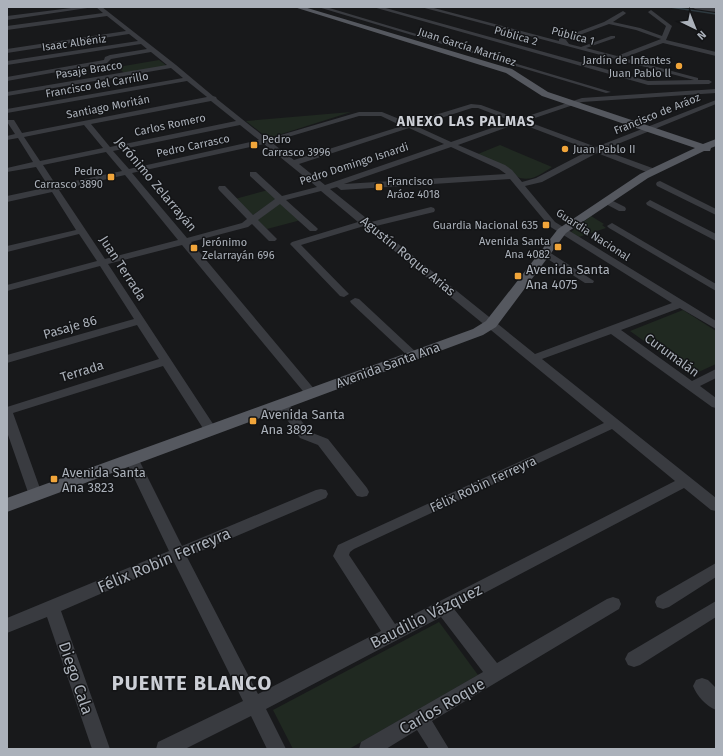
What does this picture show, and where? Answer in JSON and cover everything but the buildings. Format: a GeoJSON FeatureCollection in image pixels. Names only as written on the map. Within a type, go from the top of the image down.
{"type":"FeatureCollection","features":[{"type":"Feature","properties":{"kind":"main road","name":"Juan García Martínez"},"geometry":{"type":"LineString","coordinates":[[297,7],[509,71],[518,75],[539,91],[712,147]]}},
{"type":"Feature","properties":{"kind":"main road","name":"Juan García Martínez"},"geometry":{"type":"LineString","coordinates":[[306,7],[514,70],[526,76],[544,90],[574,102]]}},
{"type":"Feature","properties":{"kind":"main road","name":"Avenida Santa Ana"},"geometry":{"type":"LineString","coordinates":[[7,505],[478,332],[491,324],[546,254],[562,231],[652,172],[712,147]]}},
{"type":"Feature","properties":{"kind":"street"},"geometry":{"type":"LineString","coordinates":[[44,7],[49,12]]}},
{"type":"Feature","properties":{"kind":"street"},"geometry":{"type":"LineString","coordinates":[[7,18],[91,7]]}},
{"type":"Feature","properties":{"kind":"street","name":"Agustín Roque Arias"},"geometry":{"type":"LineString","coordinates":[[99,7],[214,98],[716,506]]}},
{"type":"Feature","properties":{"kind":"street"},"geometry":{"type":"LineString","coordinates":[[321,7],[608,92]]}},
{"type":"Feature","properties":{"kind":"street","name":"Pública 2"},"geometry":{"type":"LineString","coordinates":[[376,7],[651,84],[714,83]]}},
{"type":"Feature","properties":{"kind":"street","name":"Pública 1"},"geometry":{"type":"LineString","coordinates":[[424,7],[714,83]]}},
{"type":"Feature","properties":{"kind":"street"},"geometry":{"type":"LineString","coordinates":[[695,7],[716,10]]}},
{"type":"Feature","properties":{"kind":"street"},"geometry":{"type":"LineString","coordinates":[[620,57],[664,39],[669,26],[651,12]]}},
{"type":"Feature","properties":{"kind":"street"},"geometry":{"type":"LineString","coordinates":[[623,13],[607,22],[562,39],[561,41],[714,83]]}},
{"type":"Feature","properties":{"kind":"street"},"geometry":{"type":"LineString","coordinates":[[7,28],[108,14]]}},
{"type":"Feature","properties":{"kind":"street"},"geometry":{"type":"LineString","coordinates":[[426,38],[481,22]]}},
{"type":"Feature","properties":{"kind":"street"},"geometry":{"type":"LineString","coordinates":[[607,22],[638,29],[664,39],[716,54]]}},
{"type":"Feature","properties":{"kind":"street"},"geometry":{"type":"LineString","coordinates":[[7,50],[131,32]]}},
{"type":"Feature","properties":{"kind":"street"},"geometry":{"type":"LineString","coordinates":[[584,47],[614,37]]}},
{"type":"Feature","properties":{"kind":"street","name":"Isaac Albéniz"},"geometry":{"type":"LineString","coordinates":[[7,63],[144,42]]}},
{"type":"Feature","properties":{"kind":"street"},"geometry":{"type":"LineString","coordinates":[[528,59],[569,45]]}},
{"type":"Feature","properties":{"kind":"street"},"geometry":{"type":"LineString","coordinates":[[115,68],[107,58],[153,50]]}},
{"type":"Feature","properties":{"kind":"street"},"geometry":{"type":"LineString","coordinates":[[513,64],[521,61]]}},
{"type":"Feature","properties":{"kind":"street","name":"Pasaje Bracco"},"geometry":{"type":"LineString","coordinates":[[7,94],[115,68],[174,66]]}},
{"type":"Feature","properties":{"kind":"street"},"geometry":{"type":"LineString","coordinates":[[7,79],[115,68]]}},
{"type":"Feature","properties":{"kind":"street"},"geometry":{"type":"LineString","coordinates":[[582,74],[597,69]]}},
{"type":"Feature","properties":{"kind":"street"},"geometry":{"type":"LineString","coordinates":[[567,80],[575,77]]}},
{"type":"Feature","properties":{"kind":"street","name":"Francisco del Carrillo"},"geometry":{"type":"LineString","coordinates":[[7,111],[190,79]]}},
{"type":"Feature","properties":{"kind":"street","name":"Pedro Domingo Isnardi"},"geometry":{"type":"LineString","coordinates":[[7,288],[245,225],[281,199],[325,188],[574,102],[716,91]]}},
{"type":"Feature","properties":{"kind":"street","name":"Santiago Moritán"},"geometry":{"type":"LineString","coordinates":[[7,138],[214,98]]}},
{"type":"Feature","properties":{"kind":"street","name":"Francisco de Aráoz"},"geometry":{"type":"LineString","coordinates":[[520,185],[539,180],[597,150],[716,102]]}},
{"type":"Feature","properties":{"kind":"street"},"geometry":{"type":"LineString","coordinates":[[294,163],[471,106],[479,106],[652,172]]}},
{"type":"Feature","properties":{"kind":"street","name":"Guardia Nacional"},"geometry":{"type":"LineString","coordinates":[[382,114],[502,167],[520,185],[547,220],[562,231],[716,326]]}},
{"type":"Feature","properties":{"kind":"street","name":"Pedro Carrasco"},"geometry":{"type":"LineString","coordinates":[[7,199],[267,141],[351,115],[382,114]]}},
{"type":"Feature","properties":{"kind":"street","name":"Juan Terrada"},"geometry":{"type":"LineString","coordinates":[[11,122],[211,430]]}},
{"type":"Feature","properties":{"kind":"street","name":"Jerónimo Zelarrayán"},"geometry":{"type":"LineString","coordinates":[[86,122],[311,393]]}},
{"type":"Feature","properties":{"kind":"street","name":"Carlos Romero"},"geometry":{"type":"LineString","coordinates":[[7,170],[243,122]]}},
{"type":"Feature","properties":{"kind":"street"},"geometry":{"type":"LineString","coordinates":[[253,174],[313,229]]}},
{"type":"Feature","properties":{"kind":"street"},"geometry":{"type":"LineString","coordinates":[[325,188],[512,176]]}},
{"type":"Feature","properties":{"kind":"street"},"geometry":{"type":"LineString","coordinates":[[660,184],[716,212]]}},
{"type":"Feature","properties":{"kind":"street"},"geometry":{"type":"LineString","coordinates":[[222,188],[272,238]]}},
{"type":"Feature","properties":{"kind":"street"},"geometry":{"type":"LineString","coordinates":[[607,201],[622,209]]}},
{"type":"Feature","properties":{"kind":"street"},"geometry":{"type":"LineString","coordinates":[[650,203],[716,238]]}},
{"type":"Feature","properties":{"kind":"street"},"geometry":{"type":"LineString","coordinates":[[344,294],[295,244],[369,224],[431,210]]}},
{"type":"Feature","properties":{"kind":"street"},"geometry":{"type":"LineString","coordinates":[[612,226],[716,288]]}},
{"type":"Feature","properties":{"kind":"street"},"geometry":{"type":"LineString","coordinates":[[7,249],[82,231]]}},
{"type":"Feature","properties":{"kind":"street"},"geometry":{"type":"LineString","coordinates":[[546,254],[589,281]]}},
{"type":"Feature","properties":{"kind":"street"},"geometry":{"type":"LineString","coordinates":[[355,301],[414,356]]}},
{"type":"Feature","properties":{"kind":"street"},"geometry":{"type":"LineString","coordinates":[[534,358],[681,304]]}},
{"type":"Feature","properties":{"kind":"street","name":"Pasaje 86"},"geometry":{"type":"LineString","coordinates":[[7,359],[140,321]]}},
{"type":"Feature","properties":{"kind":"street","name":"Curumalán"},"geometry":{"type":"LineString","coordinates":[[612,329],[716,404]]}},
{"type":"Feature","properties":{"kind":"street","name":"Terrada"},"geometry":{"type":"LineString","coordinates":[[7,412],[166,361]]}},
{"type":"Feature","properties":{"kind":"street"},"geometry":{"type":"LineString","coordinates":[[691,386],[716,374]]}},
{"type":"Feature","properties":{"kind":"street"},"geometry":{"type":"LineString","coordinates":[[282,404],[305,435],[323,442],[362,492]]}},
{"type":"Feature","properties":{"kind":"street"},"geometry":{"type":"LineString","coordinates":[[7,412],[35,494]]}},
{"type":"Feature","properties":{"kind":"street","name":"Félix Robin Ferreyra"},"geometry":{"type":"LineString","coordinates":[[392,633],[345,563],[341,556],[343,550],[349,545],[615,423]]}},
{"type":"Feature","properties":{"kind":"street"},"geometry":{"type":"LineString","coordinates":[[132,459],[178,554],[277,749]]}},
{"type":"Feature","properties":{"kind":"street","name":"Baudilio Vázquez"},"geometry":{"type":"LineString","coordinates":[[165,749],[255,705],[686,481]]}},
{"type":"Feature","properties":{"kind":"street","name":"Félix Robin Ferreyra"},"geometry":{"type":"LineString","coordinates":[[7,626],[321,494]]}},
{"type":"Feature","properties":{"kind":"street"},"geometry":{"type":"LineString","coordinates":[[663,602],[716,569]]}},
{"type":"Feature","properties":{"kind":"street","name":"Carlos Roque"},"geometry":{"type":"LineString","coordinates":[[368,749],[613,604]]}},
{"type":"Feature","properties":{"kind":"street"},"geometry":{"type":"LineString","coordinates":[[443,607],[495,674]]}},
{"type":"Feature","properties":{"kind":"street","name":"Diego Cala"},"geometry":{"type":"LineString","coordinates":[[52,608],[101,749]]}},
{"type":"Feature","properties":{"kind":"street"},"geometry":{"type":"LineString","coordinates":[[634,659],[716,608]]}},
{"type":"Feature","properties":{"kind":"street"},"geometry":{"type":"LineString","coordinates":[[702,686],[716,701]]}},
{"type":"Feature","properties":{"kind":"street"},"geometry":{"type":"LineString","coordinates":[[420,719],[440,749]]}},
{"type":"Feature","properties":{"kind":"shaded area"},"geometry":{"type":"Polygon","coordinates":[[[159,60],[167,66],[124,73],[118,67],[159,60]]]}},
{"type":"Feature","properties":{"kind":"shaded area"},"geometry":{"type":"Polygon","coordinates":[[[351,112],[272,137],[265,136],[246,121],[351,112]]]}},
{"type":"Feature","properties":{"kind":"shaded area"},"geometry":{"type":"Polygon","coordinates":[[[500,145],[552,167],[533,178],[525,179],[520,178],[478,154],[500,145]]]}},
{"type":"Feature","properties":{"kind":"shaded area"},"geometry":{"type":"Polygon","coordinates":[[[268,190],[276,199],[253,215],[235,199],[268,190]]]}},
{"type":"Feature","properties":{"kind":"shaded area"},"geometry":{"type":"Polygon","coordinates":[[[281,202],[301,220],[267,229],[257,220],[281,202]]]}},
{"type":"Feature","properties":{"kind":"shaded area"},"geometry":{"type":"Polygon","coordinates":[[[591,216],[604,224],[602,225],[606,228],[579,237],[571,232],[591,216]]]}},
{"type":"Feature","properties":{"kind":"shaded area"},"geometry":{"type":"Polygon","coordinates":[[[683,310],[716,331],[716,364],[692,375],[630,331],[683,310]]]}},
{"type":"Feature","properties":{"kind":"shaded area"},"geometry":{"type":"Polygon","coordinates":[[[439,622],[478,675],[349,749],[293,749],[273,710],[439,622]]]}},
{"type":"Feature","properties":{"kind":"waterway"},"geometry":{"type":"LineString","coordinates":[[670,7],[716,14]]}},
{"type":"Feature","properties":{"kind":"place","name":"Jardín de Infantes Juan Pablo ll"},"geometry":{"type":"Point","coordinates":[679,66]}},
{"type":"Feature","properties":{"kind":"place","name":"Pedro Carrasco 3996"},"geometry":{"type":"Point","coordinates":[254,145]}},
{"type":"Feature","properties":{"kind":"place","name":"Juan Pablo II"},"geometry":{"type":"Point","coordinates":[565,149]}},
{"type":"Feature","properties":{"kind":"place","name":"Pedro Carrasco 3890"},"geometry":{"type":"Point","coordinates":[111,177]}},
{"type":"Feature","properties":{"kind":"place","name":"Francisco Aráoz 4018"},"geometry":{"type":"Point","coordinates":[379,187]}},
{"type":"Feature","properties":{"kind":"place","name":"Guardia Nacional 635"},"geometry":{"type":"Point","coordinates":[546,225]}},
{"type":"Feature","properties":{"kind":"place","name":"Avenida Santa Ana 4082"},"geometry":{"type":"Point","coordinates":[558,247]}},
{"type":"Feature","properties":{"kind":"place","name":"Jerónimo Zelarrayán 696"},"geometry":{"type":"Point","coordinates":[194,248]}},
{"type":"Feature","properties":{"kind":"place","name":"Avenida Santa Ana 4075"},"geometry":{"type":"Point","coordinates":[518,276]}},
{"type":"Feature","properties":{"kind":"place","name":"Avenida Santa Ana 3892"},"geometry":{"type":"Point","coordinates":[253,421]}},
{"type":"Feature","properties":{"kind":"place","name":"Avenida Santa Ana 3823"},"geometry":{"type":"Point","coordinates":[54,479]}},
{"type":"Feature","properties":{"kind":"district","name":"ANEXO LAS PALMAS"},"geometry":{"type":"Point","coordinates":[466,121]}},
{"type":"Feature","properties":{"kind":"district","name":"PUENTE BLANCO"},"geometry":{"type":"Point","coordinates":[192,683]}}]}
